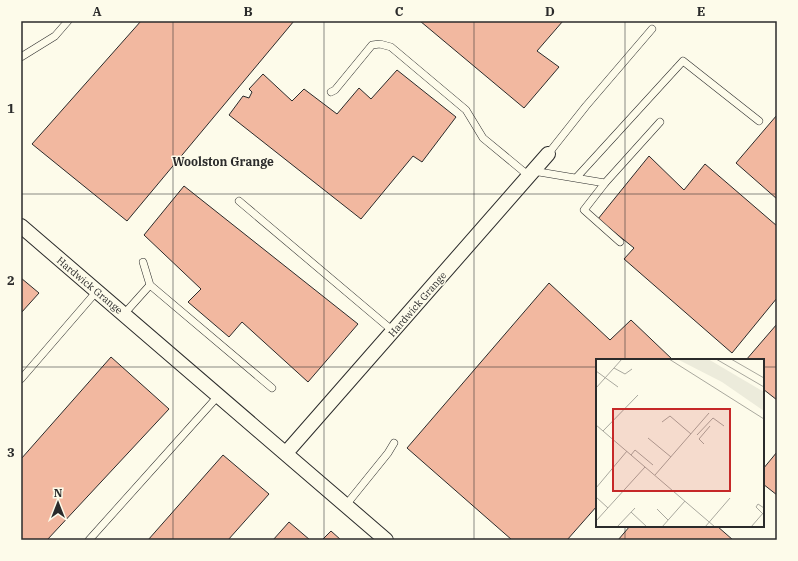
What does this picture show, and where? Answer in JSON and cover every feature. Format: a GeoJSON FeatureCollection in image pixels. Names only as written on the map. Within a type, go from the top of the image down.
{"type":"FeatureCollection","features":[{"type":"Feature","properties":{"kind":"street","name":"Hardwick Grange"},"geometry":{"type":"LineString","coordinates":[[286,452],[548,154]]}},
{"type":"Feature","properties":{"kind":"street","name":"Hardwick Grange"},"geometry":{"type":"LineString","coordinates":[[21,226],[286,452],[386,540]]}},
{"type":"Feature","properties":{"kind":"lane"},"geometry":{"type":"LineString","coordinates":[[21,57],[55,36],[68,21]]}},
{"type":"Feature","properties":{"kind":"lane"},"geometry":{"type":"LineString","coordinates":[[548,154],[586,106],[652,29]]}},
{"type":"Feature","properties":{"kind":"lane"},"geometry":{"type":"LineString","coordinates":[[331,92],[335,90],[372,45],[380,44],[391,47],[466,110],[483,138],[531,174],[576,178],[605,183]]}},
{"type":"Feature","properties":{"kind":"lane"},"geometry":{"type":"LineString","coordinates":[[576,178],[683,61],[759,120]]}},
{"type":"Feature","properties":{"kind":"lane"},"geometry":{"type":"LineString","coordinates":[[620,242],[584,210],[605,183],[660,122]]}},
{"type":"Feature","properties":{"kind":"lane"},"geometry":{"type":"LineString","coordinates":[[240,201],[393,331]]}},
{"type":"Feature","properties":{"kind":"lane"},"geometry":{"type":"LineString","coordinates":[[143,262],[150,285],[272,388]]}},
{"type":"Feature","properties":{"kind":"lane"},"geometry":{"type":"LineString","coordinates":[[124,314],[150,285]]}},
{"type":"Feature","properties":{"kind":"lane"},"geometry":{"type":"LineString","coordinates":[[21,379],[97,291]]}},
{"type":"Feature","properties":{"kind":"lane"},"geometry":{"type":"LineString","coordinates":[[89,540],[219,395]]}},
{"type":"Feature","properties":{"kind":"lane"},"geometry":{"type":"LineString","coordinates":[[346,505],[394,443]]}},
{"type":"Feature","properties":{"kind":"building"},"geometry":{"type":"Polygon","coordinates":[[[141,21],[294,21],[127,221],[32,144],[141,21]]]}},
{"type":"Feature","properties":{"kind":"building"},"geometry":{"type":"Polygon","coordinates":[[[420,21],[563,21],[537,51],[559,67],[524,108],[420,21]]]}},
{"type":"Feature","properties":{"kind":"building"},"geometry":{"type":"Polygon","coordinates":[[[397,70],[456,117],[422,162],[413,156],[361,219],[229,115],[243,96],[249,98],[252,92],[249,89],[263,74],[292,101],[304,89],[337,114],[359,88],[371,99],[397,70]]]}},
{"type":"Feature","properties":{"kind":"building"},"geometry":{"type":"Polygon","coordinates":[[[777,115],[777,199],[736,163],[777,115]]]}},
{"type":"Feature","properties":{"kind":"building"},"geometry":{"type":"Polygon","coordinates":[[[649,156],[684,190],[705,164],[777,226],[777,298],[732,353],[624,259],[634,248],[598,219],[649,156]]]}},
{"type":"Feature","properties":{"kind":"building"},"geometry":{"type":"Polygon","coordinates":[[[184,186],[358,324],[308,382],[242,322],[229,337],[188,302],[201,289],[144,235],[184,186]]]}},
{"type":"Feature","properties":{"kind":"building"},"geometry":{"type":"Polygon","coordinates":[[[21,278],[39,293],[21,313],[21,278]]]}},
{"type":"Feature","properties":{"kind":"building"},"geometry":{"type":"Polygon","coordinates":[[[549,283],[610,340],[631,320],[672,359],[596,359],[596,507],[567,540],[512,540],[407,448],[549,283]]]}},
{"type":"Feature","properties":{"kind":"building"},"geometry":{"type":"Polygon","coordinates":[[[777,324],[777,400],[764,390],[764,359],[747,359],[777,324]]]}},
{"type":"Feature","properties":{"kind":"building"},"geometry":{"type":"Polygon","coordinates":[[[111,357],[169,409],[47,540],[21,540],[21,459],[111,357]]]}},
{"type":"Feature","properties":{"kind":"building"},"geometry":{"type":"Polygon","coordinates":[[[777,452],[777,495],[764,485],[764,468],[777,452]]]}},
{"type":"Feature","properties":{"kind":"building"},"geometry":{"type":"Polygon","coordinates":[[[223,455],[269,494],[228,540],[148,540],[223,455]]]}},
{"type":"Feature","properties":{"kind":"building"},"geometry":{"type":"Polygon","coordinates":[[[289,522],[310,540],[273,540],[289,522]]]}},
{"type":"Feature","properties":{"kind":"building"},"geometry":{"type":"Polygon","coordinates":[[[629,527],[718,527],[733,540],[618,540],[629,527]]]}},
{"type":"Feature","properties":{"kind":"building"},"geometry":{"type":"Polygon","coordinates":[[[331,531],[341,540],[322,540],[331,531]]]}},
{"type":"Feature","properties":{"kind":"district","name":"Woolston Grange"},"geometry":{"type":"Point","coordinates":[223,162]}}]}
